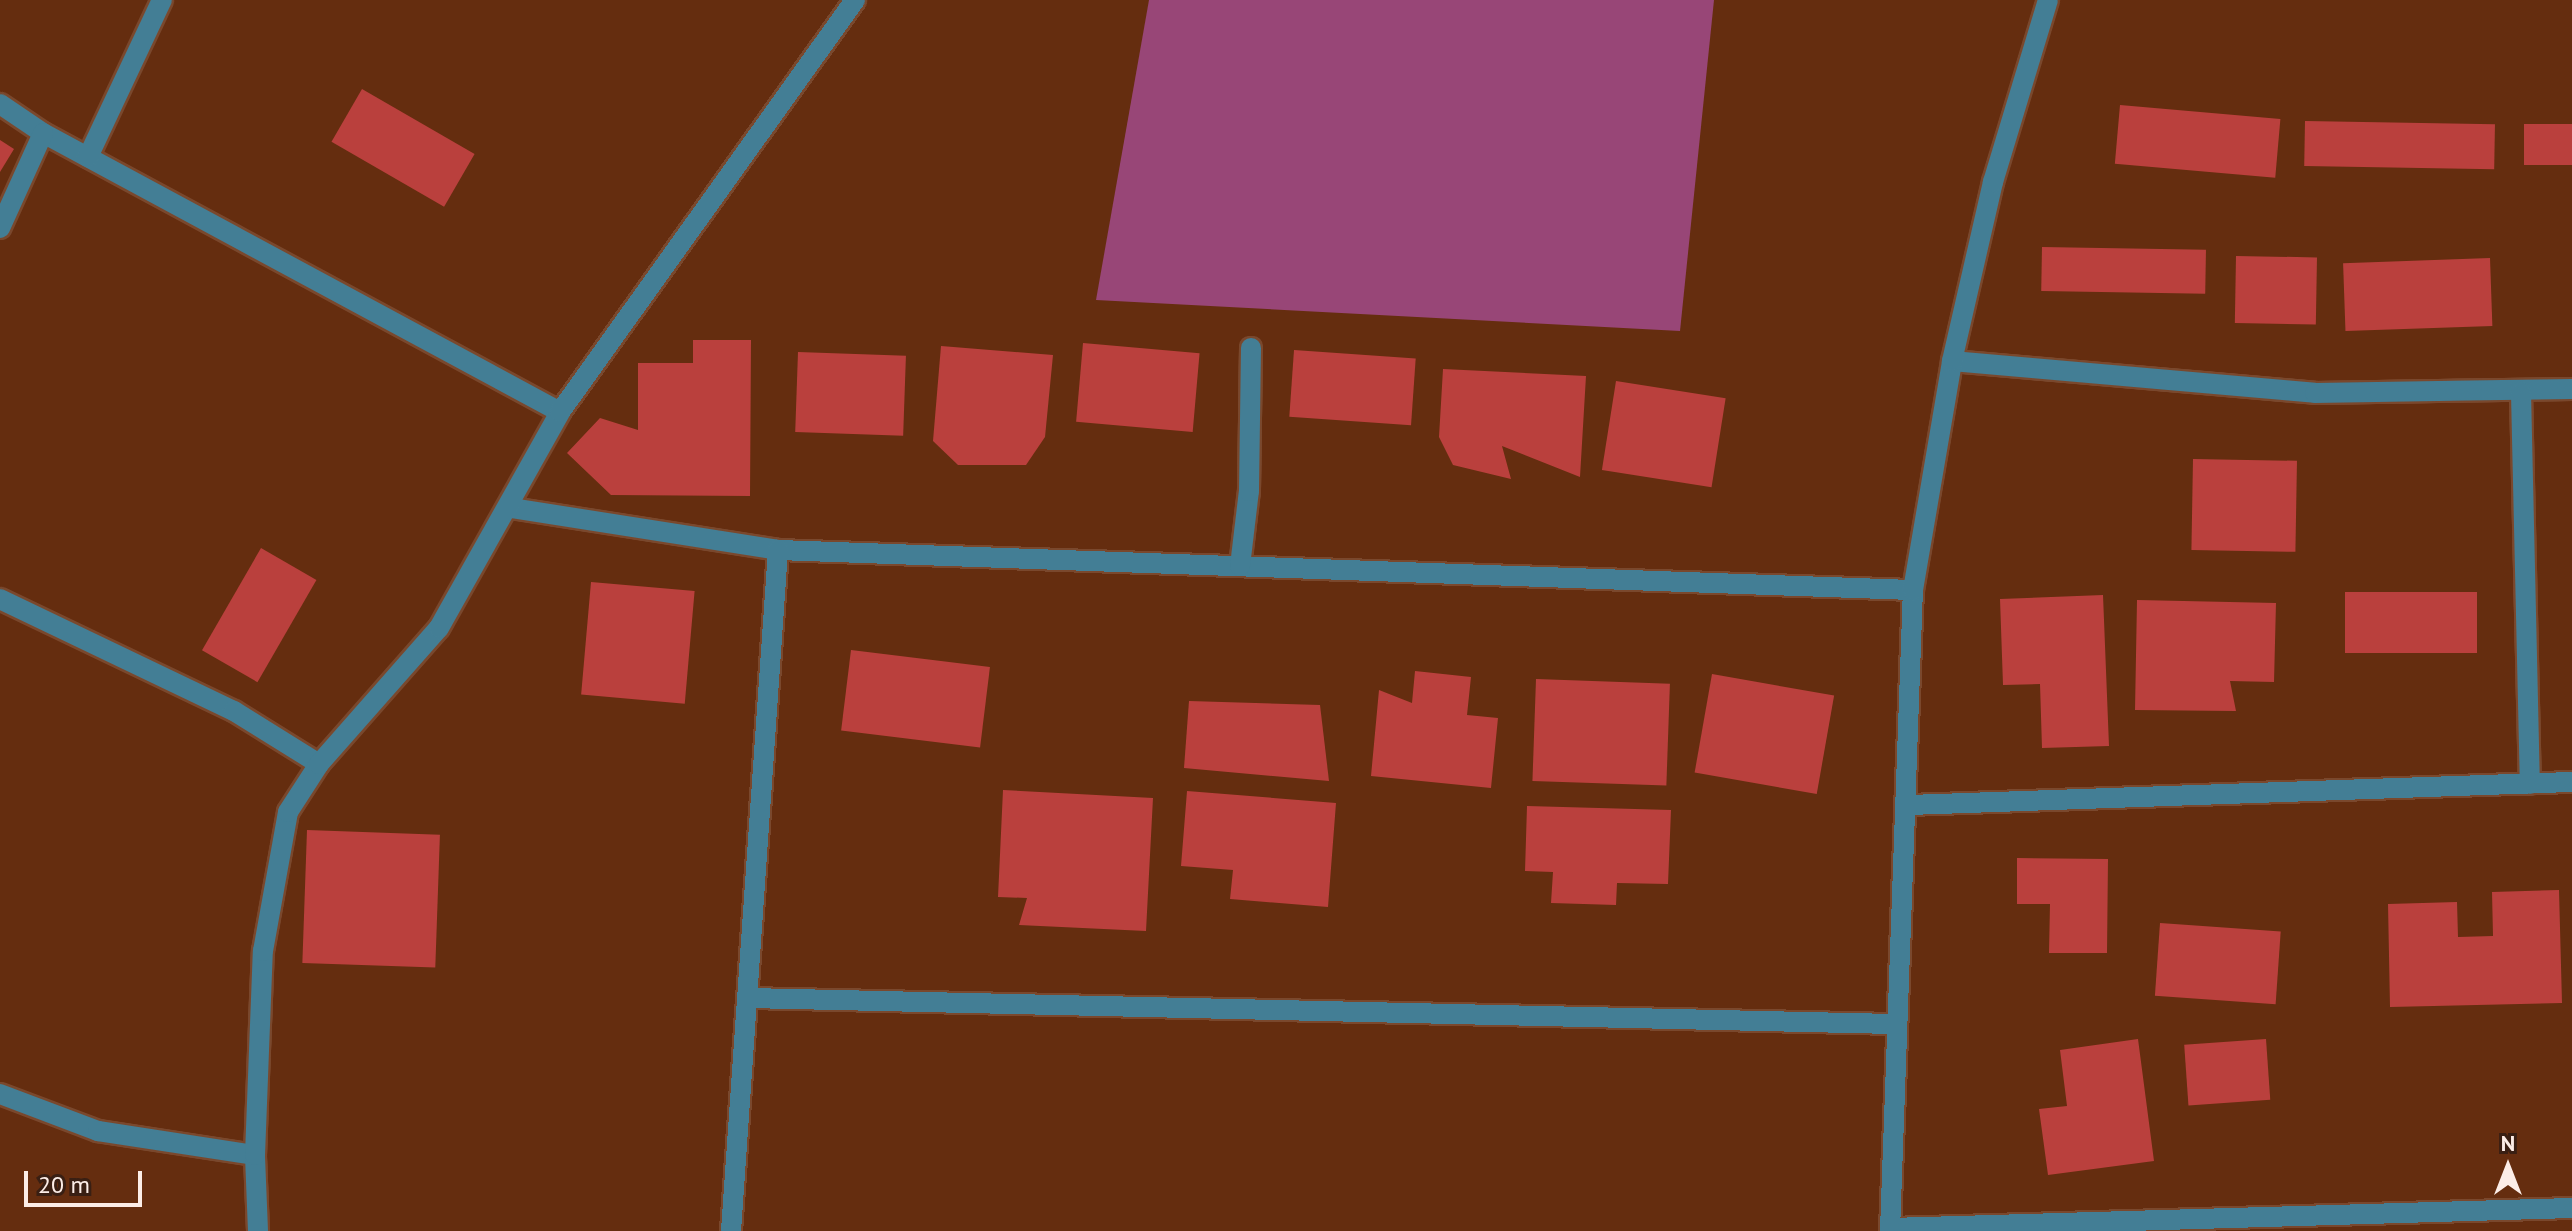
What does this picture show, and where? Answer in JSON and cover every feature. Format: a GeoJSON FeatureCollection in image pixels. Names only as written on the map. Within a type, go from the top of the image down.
{"type":"FeatureCollection","features":[{"type":"Feature","properties":{"kind":"street"},"geometry":{"type":"LineString","coordinates":[[88,157],[162,0]]}},
{"type":"Feature","properties":{"kind":"street"},"geometry":{"type":"LineString","coordinates":[[258,1231],[255,1155],[263,951],[274,875],[288,812],[319,764],[439,628],[511,508],[560,412],[855,0]]}},
{"type":"Feature","properties":{"kind":"street"},"geometry":{"type":"LineString","coordinates":[[2048,0],[1993,182],[1952,361],[1913,590],[1909,805],[1890,1230],[2572,1208]]}},
{"type":"Feature","properties":{"kind":"street"},"geometry":{"type":"LineString","coordinates":[[0,104],[43,133],[560,412]]}},
{"type":"Feature","properties":{"kind":"street"},"geometry":{"type":"LineString","coordinates":[[0,228],[43,133]]}},
{"type":"Feature","properties":{"kind":"street"},"geometry":{"type":"LineString","coordinates":[[1240,566],[1249,491],[1251,348]]}},
{"type":"Feature","properties":{"kind":"street"},"geometry":{"type":"LineString","coordinates":[[1952,361],[2315,393],[2521,393],[2572,389]]}},
{"type":"Feature","properties":{"kind":"street"},"geometry":{"type":"LineString","coordinates":[[2521,393],[2530,784]]}},
{"type":"Feature","properties":{"kind":"street"},"geometry":{"type":"LineString","coordinates":[[511,508],[778,550],[1913,590]]}},
{"type":"Feature","properties":{"kind":"street"},"geometry":{"type":"LineString","coordinates":[[731,1231],[778,550]]}},
{"type":"Feature","properties":{"kind":"street"},"geometry":{"type":"LineString","coordinates":[[0,599],[234,711],[319,764]]}},
{"type":"Feature","properties":{"kind":"street"},"geometry":{"type":"LineString","coordinates":[[1909,805],[2572,782]]}},
{"type":"Feature","properties":{"kind":"street"},"geometry":{"type":"LineString","coordinates":[[748,998],[1897,1024]]}},
{"type":"Feature","properties":{"kind":"street"},"geometry":{"type":"LineString","coordinates":[[0,1094],[98,1131],[255,1155]]}},
{"type":"Feature","properties":{"kind":"shaded area"},"geometry":{"type":"Polygon","coordinates":[[[1149,0],[1714,0],[1680,331],[1096,300],[1149,0]]]}},
{"type":"Feature","properties":{"kind":"building"},"geometry":{"type":"Polygon","coordinates":[[[362,89],[475,154],[444,207],[332,142],[362,89]]]}},
{"type":"Feature","properties":{"kind":"building"},"geometry":{"type":"Polygon","coordinates":[[[2120,105],[2280,119],[2275,178],[2115,164],[2120,105]]]}},
{"type":"Feature","properties":{"kind":"building"},"geometry":{"type":"Polygon","coordinates":[[[2305,121],[2495,124],[2494,169],[2304,166],[2305,121]]]}},
{"type":"Feature","properties":{"kind":"building"},"geometry":{"type":"Polygon","coordinates":[[[2524,124],[2572,124],[2572,165],[2524,165],[2524,124]]]}},
{"type":"Feature","properties":{"kind":"building"},"geometry":{"type":"Polygon","coordinates":[[[0,140],[14,149],[0,172],[0,140]]]}},
{"type":"Feature","properties":{"kind":"building"},"geometry":{"type":"Polygon","coordinates":[[[2042,247],[2206,250],[2205,294],[2041,291],[2042,247]]]}},
{"type":"Feature","properties":{"kind":"building"},"geometry":{"type":"Polygon","coordinates":[[[2236,256],[2317,257],[2316,324],[2235,323],[2236,256]]]}},
{"type":"Feature","properties":{"kind":"building"},"geometry":{"type":"Polygon","coordinates":[[[2490,258],[2492,326],[2345,331],[2343,263],[2490,258]]]}},
{"type":"Feature","properties":{"kind":"building"},"geometry":{"type":"Polygon","coordinates":[[[693,340],[751,340],[750,496],[611,495],[567,453],[600,418],[638,430],[638,363],[693,363],[693,340]]]}},
{"type":"Feature","properties":{"kind":"building"},"geometry":{"type":"Polygon","coordinates":[[[1083,343],[1200,353],[1193,432],[1076,422],[1083,343]]]}},
{"type":"Feature","properties":{"kind":"building"},"geometry":{"type":"Polygon","coordinates":[[[941,346],[1053,355],[1045,437],[1026,465],[958,465],[933,441],[941,346]]]}},
{"type":"Feature","properties":{"kind":"building"},"geometry":{"type":"Polygon","coordinates":[[[1294,350],[1416,359],[1411,425],[1289,417],[1294,350]]]}},
{"type":"Feature","properties":{"kind":"building"},"geometry":{"type":"Polygon","coordinates":[[[798,352],[906,356],[903,436],[795,432],[798,352]]]}},
{"type":"Feature","properties":{"kind":"building"},"geometry":{"type":"Polygon","coordinates":[[[1443,369],[1586,376],[1580,477],[1502,446],[1511,479],[1453,465],[1439,437],[1443,369]]]}},
{"type":"Feature","properties":{"kind":"building"},"geometry":{"type":"Polygon","coordinates":[[[1616,381],[1726,398],[1712,487],[1602,470],[1616,381]]]}},
{"type":"Feature","properties":{"kind":"building"},"geometry":{"type":"Polygon","coordinates":[[[2193,459],[2297,461],[2295,552],[2191,550],[2193,459]]]}},
{"type":"Feature","properties":{"kind":"building"},"geometry":{"type":"Polygon","coordinates":[[[261,548],[316,580],[257,682],[202,650],[261,548]]]}},
{"type":"Feature","properties":{"kind":"building"},"geometry":{"type":"Polygon","coordinates":[[[591,582],[695,591],[685,704],[581,695],[591,582]]]}},
{"type":"Feature","properties":{"kind":"building"},"geometry":{"type":"Polygon","coordinates":[[[2345,592],[2477,592],[2477,653],[2345,653],[2345,592]]]}},
{"type":"Feature","properties":{"kind":"building"},"geometry":{"type":"Polygon","coordinates":[[[2103,595],[2109,746],[2042,748],[2040,684],[2003,685],[2000,599],[2103,595]]]}},
{"type":"Feature","properties":{"kind":"building"},"geometry":{"type":"Polygon","coordinates":[[[2137,600],[2276,603],[2274,682],[2230,681],[2236,711],[2135,710],[2137,600]]]}},
{"type":"Feature","properties":{"kind":"building"},"geometry":{"type":"Polygon","coordinates":[[[851,650],[990,667],[980,747],[841,730],[851,650]]]}},
{"type":"Feature","properties":{"kind":"building"},"geometry":{"type":"Polygon","coordinates":[[[1415,671],[1471,677],[1467,715],[1498,718],[1491,788],[1371,776],[1379,690],[1412,703],[1415,671]]]}},
{"type":"Feature","properties":{"kind":"building"},"geometry":{"type":"Polygon","coordinates":[[[1712,674],[1834,696],[1817,794],[1695,772],[1712,674]]]}},
{"type":"Feature","properties":{"kind":"building"},"geometry":{"type":"Polygon","coordinates":[[[1536,679],[1670,684],[1666,786],[1532,781],[1536,679]]]}},
{"type":"Feature","properties":{"kind":"building"},"geometry":{"type":"Polygon","coordinates":[[[1189,701],[1320,705],[1329,781],[1184,768],[1189,701]]]}},
{"type":"Feature","properties":{"kind":"building"},"geometry":{"type":"Polygon","coordinates":[[[1003,790],[1153,798],[1146,931],[1019,925],[1027,898],[998,897],[1003,790]]]}},
{"type":"Feature","properties":{"kind":"building"},"geometry":{"type":"Polygon","coordinates":[[[1187,791],[1336,803],[1328,907],[1230,899],[1233,870],[1181,866],[1187,791]]]}},
{"type":"Feature","properties":{"kind":"building"},"geometry":{"type":"Polygon","coordinates":[[[1527,806],[1671,810],[1668,884],[1617,883],[1616,905],[1551,903],[1553,872],[1525,871],[1527,806]]]}},
{"type":"Feature","properties":{"kind":"building"},"geometry":{"type":"Polygon","coordinates":[[[307,830],[440,835],[435,968],[302,963],[307,830]]]}},
{"type":"Feature","properties":{"kind":"building"},"geometry":{"type":"Polygon","coordinates":[[[2017,858],[2108,859],[2107,953],[2049,953],[2050,904],[2017,904],[2017,858]]]}},
{"type":"Feature","properties":{"kind":"building"},"geometry":{"type":"Polygon","coordinates":[[[2559,890],[2562,1003],[2390,1007],[2388,904],[2457,902],[2458,937],[2493,936],[2492,892],[2559,890]]]}},
{"type":"Feature","properties":{"kind":"building"},"geometry":{"type":"Polygon","coordinates":[[[2160,923],[2281,931],[2276,1004],[2155,996],[2160,923]]]}},
{"type":"Feature","properties":{"kind":"building"},"geometry":{"type":"Polygon","coordinates":[[[2138,1039],[2154,1161],[2048,1175],[2039,1109],[2067,1106],[2060,1050],[2138,1039]]]}},
{"type":"Feature","properties":{"kind":"building"},"geometry":{"type":"Polygon","coordinates":[[[2266,1039],[2270,1100],[2188,1106],[2184,1045],[2266,1039]]]}}]}
